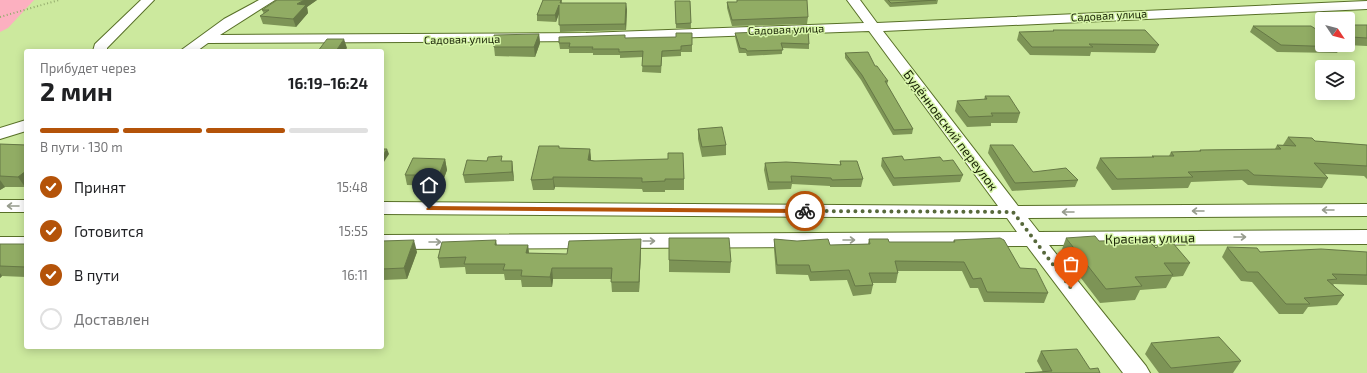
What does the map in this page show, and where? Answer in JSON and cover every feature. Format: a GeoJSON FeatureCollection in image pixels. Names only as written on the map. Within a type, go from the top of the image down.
{"type":"FeatureCollection","features":[{"type":"Feature","properties":{"kind":"street"},"geometry":{"type":"LineString","coordinates":[[100,49],[100,47],[148,0]]}},
{"type":"Feature","properties":{"kind":"street"},"geometry":{"type":"LineString","coordinates":[[189,49],[228,22],[269,0]]}},
{"type":"Feature","properties":{"kind":"street","name":"Будённовский переулок"},"geometry":{"type":"LineString","coordinates":[[853,0],[1033,239],[1137,373]]}},
{"type":"Feature","properties":{"kind":"street","name":"Садовая улица"},"geometry":{"type":"LineString","coordinates":[[204,39],[409,40],[589,36],[872,26],[1339,4],[1367,5]]}},
{"type":"Feature","properties":{"kind":"street"},"geometry":{"type":"LineString","coordinates":[[0,134],[24,126]]}},
{"type":"Feature","properties":{"kind":"street"},"geometry":{"type":"LineString","coordinates":[[0,206],[24,206]]}},
{"type":"Feature","properties":{"kind":"street","name":"Красная улица"},"geometry":{"type":"LineString","coordinates":[[384,208],[1013,212],[1367,210]]}},
{"type":"Feature","properties":{"kind":"street","name":"Красная улица"},"geometry":{"type":"LineString","coordinates":[[384,242],[1367,237]]}},
{"type":"Feature","properties":{"kind":"street"},"geometry":{"type":"LineString","coordinates":[[0,244],[24,244]]}},
{"type":"Feature","properties":{"kind":"path"},"geometry":{"type":"LineString","coordinates":[[0,17],[53,3],[59,0]]}},
{"type":"Feature","properties":{"kind":"shaded area"},"geometry":{"type":"Polygon","coordinates":[[[0,0],[34,0],[8,28],[0,32],[0,0]]]}},
{"type":"Feature","properties":{"kind":"building"},"geometry":{"type":"Polygon","coordinates":[[[277,0],[304,0],[297,4],[306,5],[293,19],[260,16],[269,10],[262,10],[277,0]]]}},
{"type":"Feature","properties":{"kind":"building"},"geometry":{"type":"Polygon","coordinates":[[[543,0],[561,0],[560,3],[626,3],[625,24],[559,25],[559,5],[555,15],[537,15],[543,0]]]}},
{"type":"Feature","properties":{"kind":"building"},"geometry":{"type":"Polygon","coordinates":[[[737,0],[807,0],[808,17],[732,20],[727,2],[737,2],[737,0]]]}},
{"type":"Feature","properties":{"kind":"building"},"geometry":{"type":"Polygon","coordinates":[[[888,0],[936,0],[891,3],[888,0]]]}},
{"type":"Feature","properties":{"kind":"building"},"geometry":{"type":"Polygon","coordinates":[[[675,1],[690,1],[691,23],[676,24],[675,1]]]}},
{"type":"Feature","properties":{"kind":"building"},"geometry":{"type":"Polygon","coordinates":[[[1355,25],[1367,25],[1367,38],[1355,37],[1355,25]]]}},
{"type":"Feature","properties":{"kind":"building"},"geometry":{"type":"Polygon","coordinates":[[[1253,26],[1311,26],[1315,29],[1315,46],[1281,45],[1253,26]]]}},
{"type":"Feature","properties":{"kind":"building"},"geometry":{"type":"Polygon","coordinates":[[[808,30],[809,44],[781,43],[783,50],[747,51],[746,49],[740,48],[735,33],[808,30]]]}},
{"type":"Feature","properties":{"kind":"building"},"geometry":{"type":"Polygon","coordinates":[[[1053,30],[1145,30],[1159,45],[1089,44],[1093,47],[1032,47],[1019,32],[1054,31],[1053,30]]]}},
{"type":"Feature","properties":{"kind":"building"},"geometry":{"type":"Polygon","coordinates":[[[676,33],[692,33],[692,45],[681,46],[681,50],[662,51],[661,66],[642,66],[643,51],[619,52],[619,49],[569,47],[570,43],[559,43],[559,37],[625,35],[625,38],[676,37],[676,33]]]}},
{"type":"Feature","properties":{"kind":"building"},"geometry":{"type":"Polygon","coordinates":[[[539,34],[534,47],[494,47],[494,35],[539,34]]]}},
{"type":"Feature","properties":{"kind":"building"},"geometry":{"type":"Polygon","coordinates":[[[327,39],[344,39],[337,49],[320,49],[327,39]]]}},
{"type":"Feature","properties":{"kind":"building"},"geometry":{"type":"Polygon","coordinates":[[[868,52],[875,66],[877,66],[888,81],[885,81],[913,129],[894,130],[862,75],[845,53],[868,52]]]}},
{"type":"Feature","properties":{"kind":"building"},"geometry":{"type":"Polygon","coordinates":[[[985,96],[1009,96],[1020,113],[991,113],[993,116],[969,117],[957,101],[987,99],[985,96]]]}},
{"type":"Feature","properties":{"kind":"building"},"geometry":{"type":"Polygon","coordinates":[[[722,127],[726,145],[702,147],[698,129],[722,127]]]}},
{"type":"Feature","properties":{"kind":"building"},"geometry":{"type":"Polygon","coordinates":[[[1288,137],[1312,138],[1315,141],[1367,145],[1367,166],[1314,163],[1328,178],[1254,175],[1248,170],[1188,172],[1193,177],[1117,179],[1100,158],[1174,156],[1171,152],[1201,151],[1200,150],[1281,149],[1277,145],[1296,146],[1288,137]]]}},
{"type":"Feature","properties":{"kind":"building"},"geometry":{"type":"Polygon","coordinates":[[[0,144],[24,145],[24,172],[18,177],[0,176],[0,144]]]}},
{"type":"Feature","properties":{"kind":"building"},"geometry":{"type":"Polygon","coordinates":[[[990,145],[1013,145],[1033,172],[1066,168],[1078,180],[1015,183],[990,145]]]}},
{"type":"Feature","properties":{"kind":"building"},"geometry":{"type":"Polygon","coordinates":[[[539,146],[590,149],[588,160],[594,161],[668,159],[668,153],[683,153],[684,179],[665,179],[665,181],[642,182],[642,178],[553,177],[553,179],[531,180],[539,146]]]}},
{"type":"Feature","properties":{"kind":"building"},"geometry":{"type":"Polygon","coordinates":[[[502,156],[501,161],[512,161],[512,172],[463,175],[467,160],[487,161],[488,157],[502,156]]]}},
{"type":"Feature","properties":{"kind":"building"},"geometry":{"type":"Polygon","coordinates":[[[902,156],[904,160],[940,157],[943,161],[953,160],[963,175],[894,178],[882,158],[902,156]]]}},
{"type":"Feature","properties":{"kind":"building"},"geometry":{"type":"Polygon","coordinates":[[[413,158],[445,159],[439,175],[405,175],[413,158]]]}},
{"type":"Feature","properties":{"kind":"building"},"geometry":{"type":"Polygon","coordinates":[[[840,161],[857,161],[863,179],[832,180],[831,178],[791,176],[792,182],[769,182],[765,163],[786,162],[841,165],[840,161]]]}},
{"type":"Feature","properties":{"kind":"building"},"geometry":{"type":"Polygon","coordinates":[[[1095,236],[1099,241],[1144,240],[1145,243],[1150,242],[1156,248],[1163,242],[1172,242],[1190,263],[1164,263],[1173,275],[1135,277],[1142,286],[1106,289],[1066,238],[1095,236]]]}},
{"type":"Feature","properties":{"kind":"building"},"geometry":{"type":"Polygon","coordinates":[[[669,238],[729,238],[731,262],[669,260],[669,238]]]}},
{"type":"Feature","properties":{"kind":"building"},"geometry":{"type":"Polygon","coordinates":[[[1000,238],[1004,240],[1020,268],[1036,269],[1048,293],[987,292],[981,278],[973,279],[964,262],[895,261],[898,273],[869,273],[873,285],[855,286],[849,270],[811,272],[809,265],[777,265],[774,239],[797,241],[828,239],[830,245],[870,244],[869,239],[888,239],[889,242],[955,242],[954,240],[1000,238]]]}},
{"type":"Feature","properties":{"kind":"building"},"geometry":{"type":"Polygon","coordinates":[[[641,239],[639,282],[611,282],[612,268],[552,268],[550,277],[521,276],[522,270],[503,270],[505,264],[464,264],[466,257],[438,258],[442,242],[496,240],[495,245],[528,245],[526,253],[567,254],[569,241],[641,239]]]}},
{"type":"Feature","properties":{"kind":"building"},"geometry":{"type":"Polygon","coordinates":[[[414,240],[404,268],[384,269],[384,241],[414,240]]]}},
{"type":"Feature","properties":{"kind":"building"},"geometry":{"type":"Polygon","coordinates":[[[0,244],[24,244],[24,267],[0,266],[0,244]]]}},
{"type":"Feature","properties":{"kind":"building"},"geometry":{"type":"Polygon","coordinates":[[[1227,247],[1257,248],[1260,252],[1321,249],[1367,252],[1367,275],[1332,274],[1337,279],[1327,280],[1344,295],[1304,298],[1310,304],[1286,304],[1258,272],[1247,272],[1227,247]]]}},
{"type":"Feature","properties":{"kind":"building"},"geometry":{"type":"Polygon","coordinates":[[[1219,337],[1241,361],[1171,368],[1151,343],[1219,337]]]}},
{"type":"Feature","properties":{"kind":"building"},"geometry":{"type":"Polygon","coordinates":[[[1077,349],[1090,369],[1098,368],[1100,373],[1025,373],[1052,371],[1041,351],[1077,349]]]}},
{"type":"Feature","properties":{"kind":"way so far"},"geometry":{"type":"LineString","coordinates":[[805,211],[1013,212],[1071,288]]}},
{"type":"Feature","properties":{"kind":"route"},"geometry":{"type":"LineString","coordinates":[[429,209],[805,211]]}}]}
